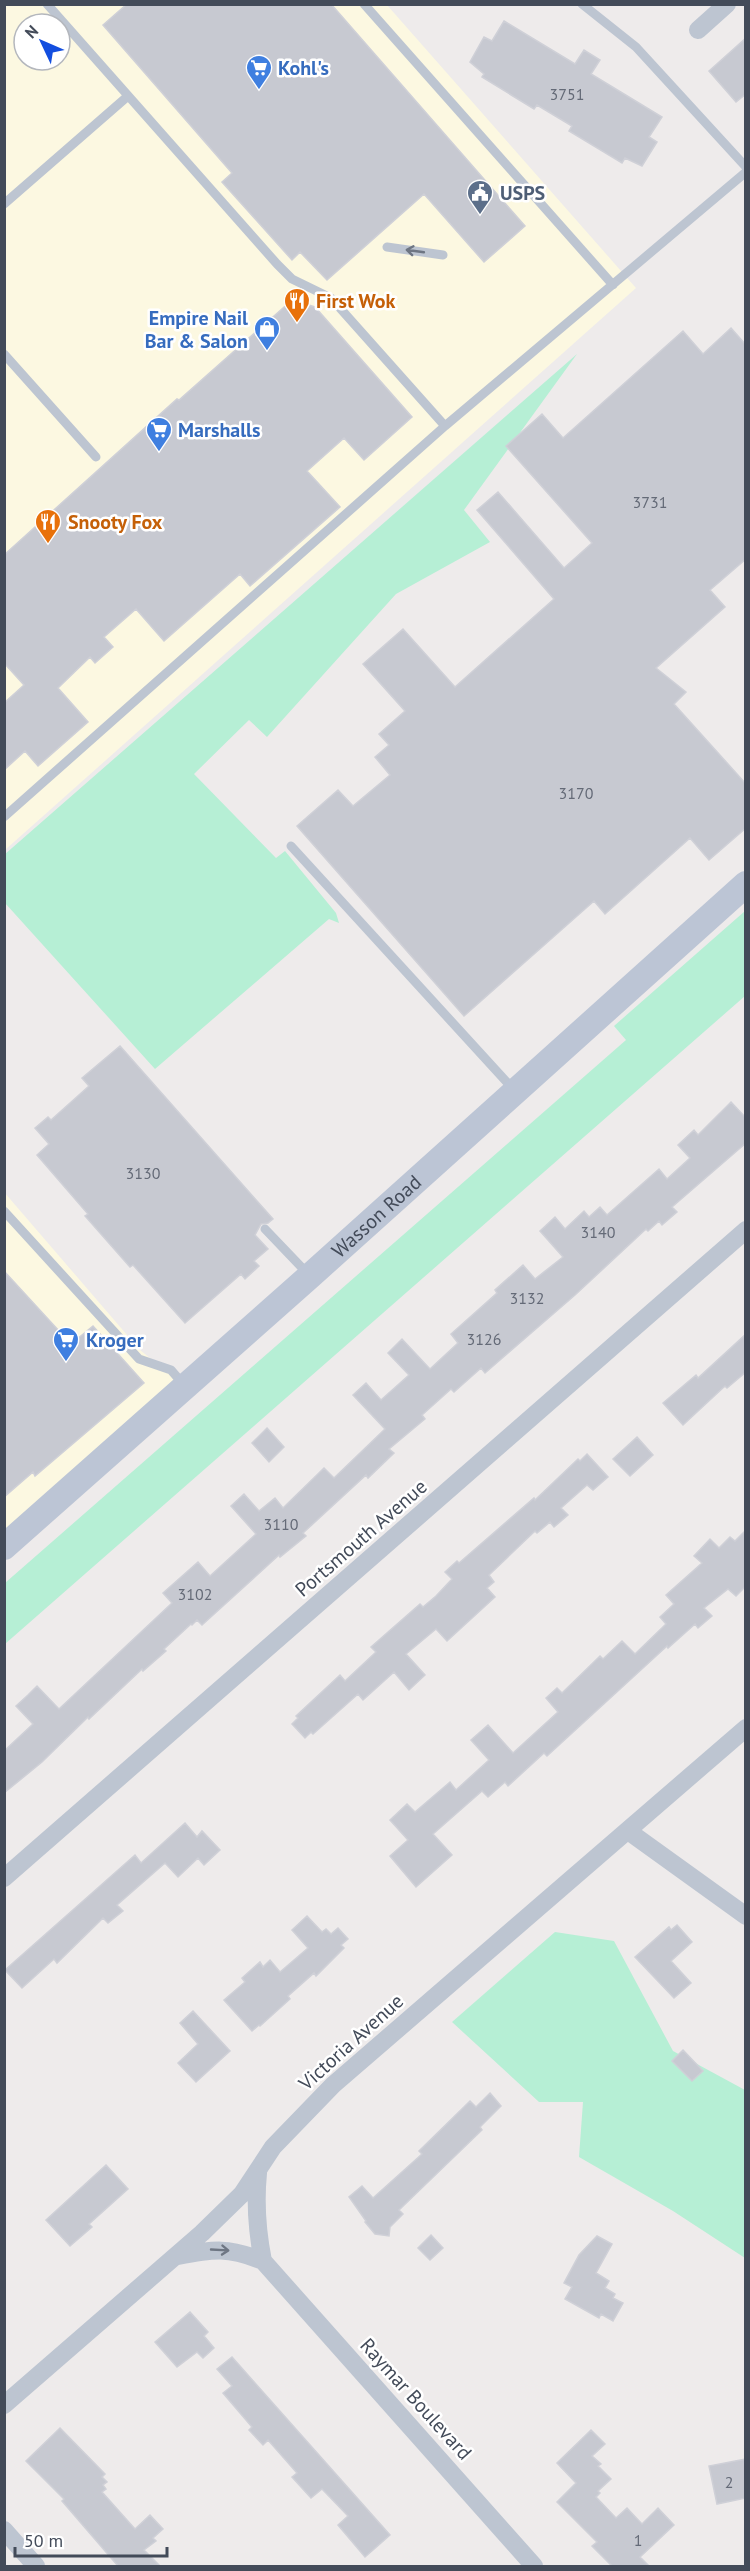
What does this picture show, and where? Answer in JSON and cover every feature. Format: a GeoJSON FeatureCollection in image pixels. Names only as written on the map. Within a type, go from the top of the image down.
{"type":"FeatureCollection","features":[{"type":"Feature","properties":{"kind":"street"},"geometry":{"type":"LineString","coordinates":[[698,30],[727,4]]}},
{"type":"Feature","properties":{"kind":"street","name":"Wasson Road"},"geometry":{"type":"LineString","coordinates":[[4,1547],[186,1387],[746,884]]}},
{"type":"Feature","properties":{"kind":"street","name":"Portsmouth Avenue"},"geometry":{"type":"LineString","coordinates":[[4,1878],[746,1230]]}},
{"type":"Feature","properties":{"kind":"street","name":"Victoria Avenue"},"geometry":{"type":"LineString","coordinates":[[4,2405],[176,2256],[242,2194],[273,2147],[333,2085],[746,1728]]}},
{"type":"Feature","properties":{"kind":"street"},"geometry":{"type":"LineString","coordinates":[[628,1831],[746,1916]]}},
{"type":"Feature","properties":{"kind":"street"},"geometry":{"type":"LineString","coordinates":[[258,2172],[255,2201],[263,2261]]}},
{"type":"Feature","properties":{"kind":"street","name":"Raymar Boulevard"},"geometry":{"type":"LineString","coordinates":[[176,2256],[214,2249],[242,2252],[263,2261],[534,2566]]}},
{"type":"Feature","properties":{"kind":"street"},"geometry":{"type":"LineString","coordinates":[[5,2532],[36,2566]]}},
{"type":"Feature","properties":{"kind":"lane"},"geometry":{"type":"LineString","coordinates":[[47,4],[277,264],[292,279],[331,298],[445,426]]}},
{"type":"Feature","properties":{"kind":"lane"},"geometry":{"type":"LineString","coordinates":[[364,4],[613,285]]}},
{"type":"Feature","properties":{"kind":"lane"},"geometry":{"type":"LineString","coordinates":[[4,817],[445,426],[613,285],[746,169],[636,47],[582,4]]}},
{"type":"Feature","properties":{"kind":"lane"},"geometry":{"type":"LineString","coordinates":[[4,204],[128,96]]}},
{"type":"Feature","properties":{"kind":"lane"},"geometry":{"type":"LineString","coordinates":[[387,247],[443,255]]}},
{"type":"Feature","properties":{"kind":"lane"},"geometry":{"type":"LineString","coordinates":[[4,354],[96,457]]}},
{"type":"Feature","properties":{"kind":"lane"},"geometry":{"type":"LineString","coordinates":[[291,846],[515,1092]]}},
{"type":"Feature","properties":{"kind":"lane"},"geometry":{"type":"LineString","coordinates":[[4,1211],[139,1359],[171,1370],[186,1387]]}},
{"type":"Feature","properties":{"kind":"lane"},"geometry":{"type":"LineString","coordinates":[[265,1229],[310,1276]]}},
{"type":"Feature","properties":{"kind":"shaded area"},"geometry":{"type":"Polygon","coordinates":[[[5,5],[387,5],[636,288],[5,850],[5,5]]]}},
{"type":"Feature","properties":{"kind":"shaded area"},"geometry":{"type":"Polygon","coordinates":[[[4,1192],[140,1350],[186,1387],[4,1547],[4,1192]]]}},
{"type":"Feature","properties":{"kind":"green space"},"geometry":{"type":"Polygon","coordinates":[[[577,354],[464,510],[490,542],[396,594],[267,737],[249,720],[194,774],[276,858],[285,851],[336,913],[339,923],[329,919],[155,1069],[5,903],[4,855],[577,354]]]}},
{"type":"Feature","properties":{"kind":"green space"},"geometry":{"type":"Polygon","coordinates":[[[745,911],[745,996],[5,1644],[5,1583],[626,1040],[614,1026],[745,911]]]}},
{"type":"Feature","properties":{"kind":"green space"},"geometry":{"type":"Polygon","coordinates":[[[555,1932],[614,1941],[673,2051],[745,2090],[745,2258],[673,2211],[579,2157],[583,2102],[539,2102],[452,2022],[555,1932]]]}},
{"type":"Feature","properties":{"kind":"building"},"geometry":{"type":"Polygon","coordinates":[[[127,4],[331,4],[525,226],[484,262],[424,194],[327,280],[300,252],[292,260],[222,182],[232,173],[103,25],[127,4]]]}},
{"type":"Feature","properties":{"kind":"building"},"geometry":{"type":"Polygon","coordinates":[[[504,21],[575,64],[584,50],[600,60],[591,74],[662,117],[649,137],[657,142],[642,166],[625,158],[622,163],[569,131],[572,126],[537,105],[534,109],[482,77],[484,74],[470,62],[484,37],[492,41],[504,21]]]}},
{"type":"Feature","properties":{"kind":"building"},"geometry":{"type":"Polygon","coordinates":[[[746,38],[746,94],[736,102],[709,71],[746,38]]]}},
{"type":"Feature","properties":{"kind":"building"},"geometry":{"type":"Polygon","coordinates":[[[292,300],[315,307],[412,417],[364,460],[344,438],[307,471],[340,507],[250,586],[240,574],[164,641],[136,609],[104,637],[113,647],[95,663],[90,657],[58,688],[88,722],[38,766],[25,751],[4,770],[4,703],[24,685],[4,663],[4,555],[177,399],[179,400],[292,300]]]}},
{"type":"Feature","properties":{"kind":"building"},"geometry":{"type":"Polygon","coordinates":[[[731,328],[746,345],[746,559],[710,590],[725,607],[656,668],[686,692],[674,704],[746,784],[746,828],[709,860],[690,838],[605,914],[594,901],[464,1016],[297,826],[338,790],[353,806],[390,775],[375,757],[389,745],[379,734],[405,711],[363,664],[403,629],[455,687],[554,599],[477,510],[498,492],[564,568],[592,543],[506,446],[542,414],[563,438],[683,331],[703,354],[731,328]]]}},
{"type":"Feature","properties":{"kind":"building"},"geometry":{"type":"Polygon","coordinates":[[[120,1046],[273,1219],[261,1224],[255,1235],[268,1249],[254,1261],[259,1266],[245,1279],[241,1274],[185,1323],[133,1265],[130,1267],[85,1216],[88,1214],[37,1155],[49,1144],[35,1128],[48,1117],[51,1120],[89,1086],[82,1078],[120,1046]]]}},
{"type":"Feature","properties":{"kind":"building"},"geometry":{"type":"Polygon","coordinates":[[[731,1102],[746,1118],[746,1143],[672,1207],[677,1212],[662,1225],[659,1221],[648,1231],[646,1229],[575,1295],[485,1373],[481,1368],[454,1392],[451,1389],[422,1415],[425,1419],[389,1449],[394,1453],[368,1478],[366,1475],[303,1533],[306,1536],[280,1557],[279,1555],[202,1625],[197,1620],[191,1624],[164,1649],[166,1651],[143,1671],[142,1669],[42,1762],[4,1793],[4,1751],[33,1724],[16,1706],[37,1686],[59,1709],[172,1603],[163,1593],[198,1562],[210,1576],[256,1534],[231,1506],[244,1494],[259,1511],[275,1498],[283,1508],[324,1468],[334,1478],[385,1429],[353,1395],[366,1383],[381,1400],[409,1375],[388,1353],[402,1339],[430,1369],[458,1343],[451,1334],[497,1293],[495,1290],[523,1265],[535,1279],[563,1257],[540,1231],[555,1217],[565,1229],[584,1211],[589,1217],[600,1207],[607,1215],[659,1169],[667,1179],[690,1158],[678,1145],[694,1130],[698,1135],[731,1102]]]}},
{"type":"Feature","properties":{"kind":"building","name":"Kroger"},"geometry":{"type":"Polygon","coordinates":[[[4,1271],[71,1344],[93,1326],[144,1383],[35,1476],[33,1472],[4,1497],[4,1271]]]}},
{"type":"Feature","properties":{"kind":"building"},"geometry":{"type":"Polygon","coordinates":[[[746,1334],[746,1372],[727,1388],[725,1386],[683,1425],[663,1403],[696,1375],[698,1378],[746,1334]]]}},
{"type":"Feature","properties":{"kind":"building"},"geometry":{"type":"Polygon","coordinates":[[[267,1428],[284,1447],[269,1462],[252,1443],[267,1428]]]}},
{"type":"Feature","properties":{"kind":"building"},"geometry":{"type":"Polygon","coordinates":[[[637,1437],[653,1455],[630,1476],[613,1459],[637,1437]]]}},
{"type":"Feature","properties":{"kind":"building"},"geometry":{"type":"Polygon","coordinates":[[[587,1454],[608,1477],[593,1490],[587,1485],[561,1508],[568,1515],[554,1527],[550,1522],[537,1533],[535,1531],[489,1575],[494,1582],[487,1588],[495,1597],[447,1641],[436,1629],[406,1654],[425,1675],[409,1690],[394,1672],[363,1700],[358,1694],[313,1734],[311,1732],[305,1738],[292,1724],[298,1718],[296,1716],[340,1675],[345,1681],[376,1652],[371,1647],[420,1604],[423,1607],[436,1596],[452,1579],[445,1572],[457,1561],[459,1563],[534,1498],[535,1500],[578,1459],[580,1461],[587,1454]]]}},
{"type":"Feature","properties":{"kind":"building"},"geometry":{"type":"Polygon","coordinates":[[[746,1530],[746,1586],[736,1596],[728,1589],[704,1608],[712,1616],[698,1628],[695,1624],[668,1648],[667,1646],[547,1756],[544,1753],[508,1786],[505,1782],[488,1797],[482,1791],[433,1834],[452,1855],[416,1887],[390,1856],[408,1840],[390,1820],[407,1804],[415,1812],[450,1782],[456,1790],[489,1760],[471,1740],[488,1725],[513,1753],[558,1712],[546,1698],[557,1688],[562,1693],[600,1656],[603,1659],[622,1641],[635,1654],[666,1624],[660,1617],[674,1604],[666,1595],[702,1563],[694,1556],[710,1539],[719,1548],[730,1537],[735,1541],[746,1530]]]}},
{"type":"Feature","properties":{"kind":"building"},"geometry":{"type":"Polygon","coordinates":[[[185,1823],[197,1837],[202,1831],[220,1850],[204,1865],[198,1858],[178,1877],[165,1863],[117,1905],[123,1911],[108,1923],[103,1918],[57,1963],[54,1959],[22,1988],[5,1970],[135,1855],[141,1863],[185,1823]]]}},
{"type":"Feature","properties":{"kind":"building"},"geometry":{"type":"Polygon","coordinates":[[[307,1916],[322,1932],[326,1929],[331,1934],[338,1928],[348,1939],[341,1945],[344,1948],[316,1976],[314,1973],[288,1996],[290,1999],[252,2031],[224,2000],[245,1982],[242,1978],[260,1962],[263,1967],[270,1960],[280,1972],[308,1948],[292,1930],[307,1916]]]}},
{"type":"Feature","properties":{"kind":"building"},"geometry":{"type":"Polygon","coordinates":[[[677,1925],[692,1942],[671,1961],[691,1983],[674,1998],[635,1957],[669,1927],[671,1930],[677,1925]]]}},
{"type":"Feature","properties":{"kind":"building"},"geometry":{"type":"Polygon","coordinates":[[[193,2011],[230,2051],[196,2082],[178,2063],[198,2044],[180,2023],[193,2011]]]}},
{"type":"Feature","properties":{"kind":"building"},"geometry":{"type":"Polygon","coordinates":[[[683,2050],[703,2071],[692,2081],[672,2061],[683,2050]]]}},
{"type":"Feature","properties":{"kind":"building"},"geometry":{"type":"Polygon","coordinates":[[[490,2093],[501,2106],[480,2127],[482,2130],[399,2210],[403,2214],[390,2227],[389,2236],[375,2234],[349,2197],[362,2186],[373,2198],[422,2154],[419,2151],[470,2101],[476,2107],[490,2093]]]}},
{"type":"Feature","properties":{"kind":"building"},"geometry":{"type":"Polygon","coordinates":[[[106,2165],[128,2189],[89,2224],[92,2227],[70,2246],[46,2220],[106,2165]]]}},
{"type":"Feature","properties":{"kind":"building"},"geometry":{"type":"Polygon","coordinates":[[[431,2235],[443,2248],[430,2260],[418,2248],[431,2235]]]}},
{"type":"Feature","properties":{"kind":"building"},"geometry":{"type":"Polygon","coordinates":[[[597,2236],[612,2244],[596,2273],[609,2281],[605,2288],[615,2294],[613,2298],[623,2303],[613,2321],[601,2314],[599,2318],[565,2299],[572,2287],[564,2283],[579,2255],[597,2236]]]}},
{"type":"Feature","properties":{"kind":"building"},"geometry":{"type":"Polygon","coordinates":[[[190,2312],[208,2332],[204,2336],[214,2348],[203,2358],[197,2352],[177,2367],[155,2342],[190,2312]]]}},
{"type":"Feature","properties":{"kind":"building"},"geometry":{"type":"Polygon","coordinates":[[[232,2357],[390,2535],[365,2557],[338,2525],[348,2516],[322,2489],[311,2498],[292,2477],[297,2473],[268,2440],[263,2445],[249,2430],[252,2427],[223,2393],[232,2386],[217,2369],[232,2357]]]}},
{"type":"Feature","properties":{"kind":"building"},"geometry":{"type":"Polygon","coordinates":[[[60,2428],[105,2474],[102,2477],[107,2482],[103,2485],[106,2489],[102,2492],[135,2529],[150,2515],[163,2529],[153,2538],[156,2541],[144,2550],[160,2566],[118,2566],[62,2501],[64,2499],[26,2461],[60,2428]]]}},
{"type":"Feature","properties":{"kind":"building"},"geometry":{"type":"Polygon","coordinates":[[[591,2430],[605,2444],[592,2456],[601,2464],[598,2466],[611,2479],[598,2491],[600,2493],[596,2497],[616,2518],[627,2508],[642,2524],[658,2508],[674,2525],[640,2557],[649,2566],[612,2566],[592,2546],[597,2542],[557,2502],[576,2483],[557,2463],[591,2430]]]}},
{"type":"Feature","properties":{"kind":"building"},"geometry":{"type":"Polygon","coordinates":[[[746,2459],[746,2498],[717,2504],[709,2466],[746,2459]]]}},
{"type":"Feature","properties":{"kind":"place","name":"Kohl's"},"geometry":{"type":"Point","coordinates":[259,91]}},
{"type":"Feature","properties":{"kind":"place","name":"USPS"},"geometry":{"type":"Point","coordinates":[480,216]}},
{"type":"Feature","properties":{"kind":"place","name":"First Wok"},"geometry":{"type":"Point","coordinates":[297,324]}},
{"type":"Feature","properties":{"kind":"place","name":"Empire Nail Bar & Salon"},"geometry":{"type":"Point","coordinates":[267,352]}},
{"type":"Feature","properties":{"kind":"place","name":"Marshalls"},"geometry":{"type":"Point","coordinates":[159,453]}},
{"type":"Feature","properties":{"kind":"place","name":"Snooty Fox"},"geometry":{"type":"Point","coordinates":[48,545]}},
{"type":"Feature","properties":{"kind":"place","name":"Kroger"},"geometry":{"type":"Point","coordinates":[66,1363]}}]}
